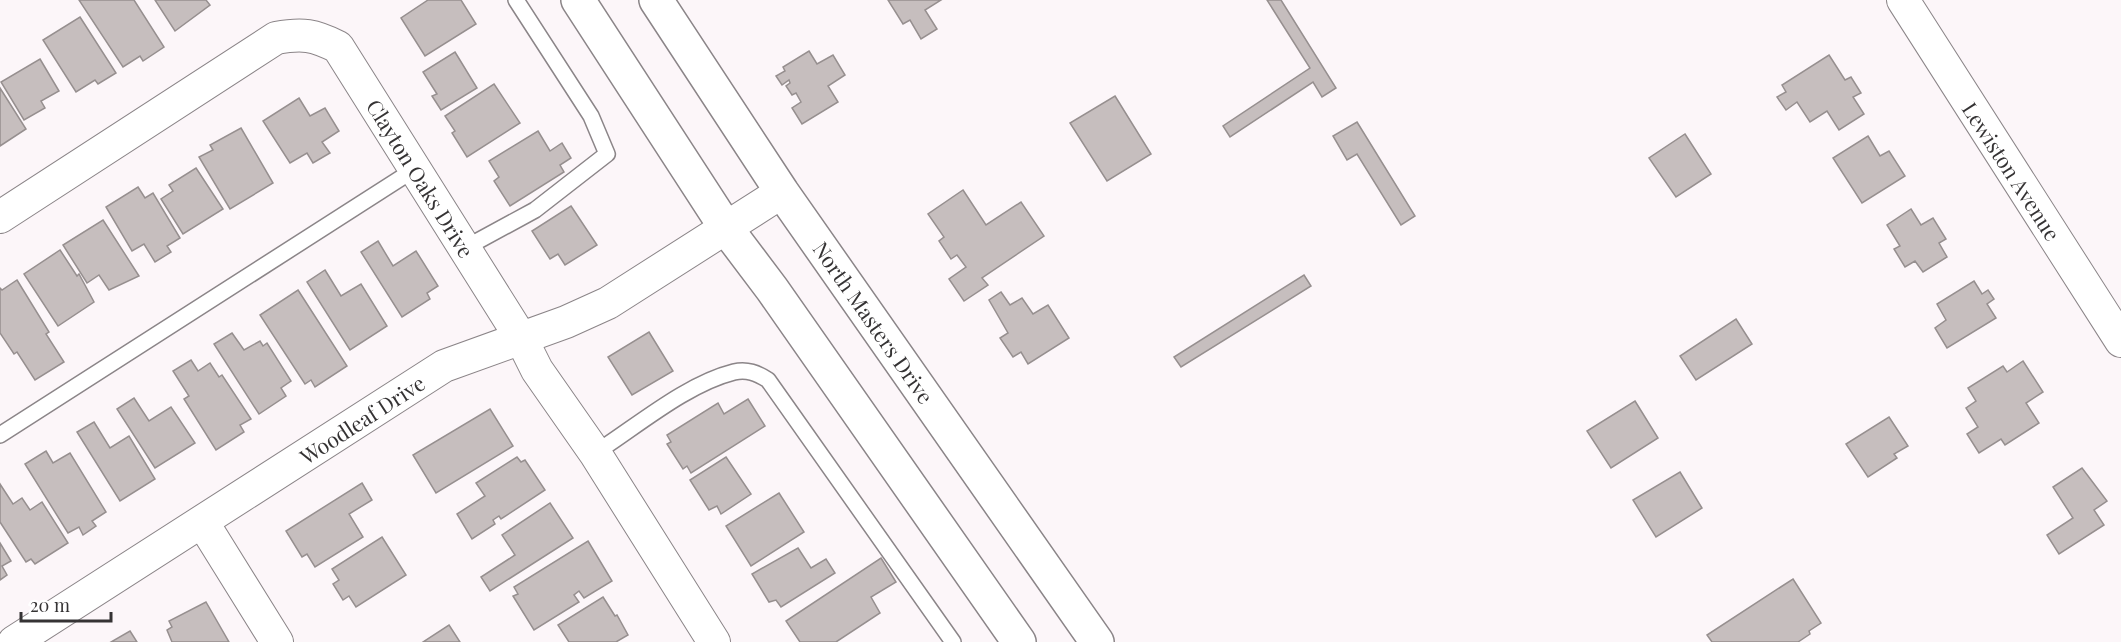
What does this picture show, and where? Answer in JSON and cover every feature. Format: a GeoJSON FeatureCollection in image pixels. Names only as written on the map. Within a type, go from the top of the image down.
{"type":"FeatureCollection","features":[{"type":"Feature","properties":{"kind":"main road"},"geometry":{"type":"LineString","coordinates":[[578,0],[726,228],[772,289],[1019,642]]}},
{"type":"Feature","properties":{"kind":"main road","name":"North Masters Drive"},"geometry":{"type":"LineString","coordinates":[[656,0],[782,192],[1097,642]]}},
{"type":"Feature","properties":{"kind":"street","name":"Lewiston Avenue"},"geometry":{"type":"LineString","coordinates":[[1903,0],[2121,341]]}},
{"type":"Feature","properties":{"kind":"street","name":"Clayton Oaks Drive"},"geometry":{"type":"LineString","coordinates":[[0,216],[276,38],[300,33],[322,39],[338,47],[521,338],[537,370],[595,453],[714,642]]}},
{"type":"Feature","properties":{"kind":"street","name":"Woodleaf Drive"},"geometry":{"type":"LineString","coordinates":[[14,642],[444,366],[566,322],[608,303],[782,192]]}},
{"type":"Feature","properties":{"kind":"street"},"geometry":{"type":"LineString","coordinates":[[202,523],[277,642]]}},
{"type":"Feature","properties":{"kind":"lane"},"geometry":{"type":"LineString","coordinates":[[465,248],[535,210],[607,153],[591,116],[516,0]]}},
{"type":"Feature","properties":{"kind":"lane"},"geometry":{"type":"LineString","coordinates":[[0,435],[415,169]]}},
{"type":"Feature","properties":{"kind":"lane"},"geometry":{"type":"LineString","coordinates":[[595,453],[692,390],[735,372],[755,372],[768,380],[953,642]]}},
{"type":"Feature","properties":{"kind":"building"},"geometry":{"type":"Polygon","coordinates":[[[79,0],[134,0],[164,47],[143,61],[140,56],[123,67],[79,0]]]}},
{"type":"Feature","properties":{"kind":"building"},"geometry":{"type":"Polygon","coordinates":[[[155,0],[206,0],[210,5],[175,31],[155,0]]]}},
{"type":"Feature","properties":{"kind":"building"},"geometry":{"type":"Polygon","coordinates":[[[428,0],[461,0],[476,24],[425,56],[401,18],[428,0]]]}},
{"type":"Feature","properties":{"kind":"building"},"geometry":{"type":"Polygon","coordinates":[[[888,0],[941,0],[925,10],[937,29],[921,39],[910,20],[903,24],[888,0]]]}},
{"type":"Feature","properties":{"kind":"building"},"geometry":{"type":"Polygon","coordinates":[[[1267,0],[1281,0],[1336,88],[1322,97],[1313,82],[1230,137],[1223,126],[1310,68],[1267,0]]]}},
{"type":"Feature","properties":{"kind":"building"},"geometry":{"type":"Polygon","coordinates":[[[80,17],[116,73],[98,84],[95,80],[76,92],[43,40],[80,17]]]}},
{"type":"Feature","properties":{"kind":"building"},"geometry":{"type":"Polygon","coordinates":[[[809,51],[817,64],[833,55],[845,75],[828,86],[838,102],[802,124],[792,108],[801,102],[796,93],[792,95],[786,86],[790,83],[789,80],[782,85],[776,76],[785,71],[783,67],[809,51]]]}},
{"type":"Feature","properties":{"kind":"building"},"geometry":{"type":"Polygon","coordinates":[[[455,52],[477,88],[441,110],[432,96],[437,94],[423,72],[455,52]]]}},
{"type":"Feature","properties":{"kind":"building"},"geometry":{"type":"Polygon","coordinates":[[[1829,55],[1845,80],[1851,77],[1861,93],[1853,97],[1864,114],[1839,130],[1827,111],[1810,122],[1797,102],[1786,110],[1777,97],[1786,92],[1782,85],[1829,55]]]}},
{"type":"Feature","properties":{"kind":"building"},"geometry":{"type":"Polygon","coordinates":[[[40,59],[59,91],[41,101],[45,108],[24,120],[1,82],[40,59]]]}},
{"type":"Feature","properties":{"kind":"building"},"geometry":{"type":"Polygon","coordinates":[[[494,84],[520,123],[467,157],[452,133],[455,131],[445,116],[494,84]]]}},
{"type":"Feature","properties":{"kind":"building"},"geometry":{"type":"Polygon","coordinates":[[[0,88],[26,129],[0,146],[0,88]]]}},
{"type":"Feature","properties":{"kind":"building"},"geometry":{"type":"Polygon","coordinates":[[[1115,96],[1151,154],[1107,181],[1070,123],[1115,96]]]}},
{"type":"Feature","properties":{"kind":"building"},"geometry":{"type":"Polygon","coordinates":[[[299,98],[310,116],[325,108],[339,131],[322,142],[330,153],[313,163],[307,153],[290,163],[263,121],[299,98]]]}},
{"type":"Feature","properties":{"kind":"building"},"geometry":{"type":"Polygon","coordinates":[[[1357,122],[1415,216],[1401,225],[1357,154],[1347,160],[1333,136],[1357,122]]]}},
{"type":"Feature","properties":{"kind":"building"},"geometry":{"type":"Polygon","coordinates":[[[241,128],[273,183],[230,209],[199,157],[213,150],[210,145],[241,128]]]}},
{"type":"Feature","properties":{"kind":"building"},"geometry":{"type":"Polygon","coordinates":[[[538,131],[550,151],[562,143],[571,158],[560,165],[564,172],[510,206],[494,181],[499,177],[489,161],[538,131]]]}},
{"type":"Feature","properties":{"kind":"building"},"geometry":{"type":"Polygon","coordinates":[[[1685,134],[1711,174],[1676,197],[1649,158],[1685,134]]]}},
{"type":"Feature","properties":{"kind":"building"},"geometry":{"type":"Polygon","coordinates":[[[1868,136],[1880,156],[1889,151],[1905,176],[1862,203],[1833,158],[1868,136]]]}},
{"type":"Feature","properties":{"kind":"building"},"geometry":{"type":"Polygon","coordinates":[[[196,168],[223,209],[183,234],[161,199],[173,191],[169,185],[196,168]]]}},
{"type":"Feature","properties":{"kind":"building"},"geometry":{"type":"Polygon","coordinates":[[[138,187],[145,198],[153,193],[180,238],[167,246],[171,252],[155,262],[144,244],[132,251],[106,207],[138,187]]]}},
{"type":"Feature","properties":{"kind":"building"},"geometry":{"type":"Polygon","coordinates":[[[963,190],[986,225],[1021,202],[1044,236],[982,278],[988,285],[964,301],[949,279],[966,267],[957,255],[951,259],[939,241],[944,237],[928,214],[963,190]]]}},
{"type":"Feature","properties":{"kind":"building"},"geometry":{"type":"Polygon","coordinates":[[[571,206],[597,245],[565,265],[558,254],[550,259],[532,231],[571,206]]]}},
{"type":"Feature","properties":{"kind":"building"},"geometry":{"type":"Polygon","coordinates":[[[1911,209],[1921,225],[1933,218],[1946,239],[1939,243],[1947,257],[1923,272],[1915,261],[1905,267],[1894,249],[1900,246],[1887,225],[1911,209]]]}},
{"type":"Feature","properties":{"kind":"building"},"geometry":{"type":"Polygon","coordinates":[[[103,220],[139,276],[109,290],[99,275],[87,283],[63,245],[103,220]]]}},
{"type":"Feature","properties":{"kind":"building"},"geometry":{"type":"Polygon","coordinates":[[[378,241],[393,266],[416,251],[438,286],[427,293],[430,299],[402,317],[361,252],[378,241]]]}},
{"type":"Feature","properties":{"kind":"building"},"geometry":{"type":"Polygon","coordinates":[[[60,250],[77,276],[79,274],[94,302],[58,326],[24,274],[60,250]]]}},
{"type":"Feature","properties":{"kind":"building"},"geometry":{"type":"Polygon","coordinates":[[[325,270],[341,296],[361,284],[387,326],[350,350],[307,282],[325,270]]]}},
{"type":"Feature","properties":{"kind":"building"},"geometry":{"type":"Polygon","coordinates":[[[1304,275],[1311,286],[1181,367],[1174,357],[1304,275]]]}},
{"type":"Feature","properties":{"kind":"building"},"geometry":{"type":"Polygon","coordinates":[[[17,280],[49,332],[46,334],[64,362],[35,380],[17,352],[14,354],[0,333],[0,288],[2,290],[17,280]]]}},
{"type":"Feature","properties":{"kind":"building"},"geometry":{"type":"Polygon","coordinates":[[[1974,281],[1982,294],[1988,290],[1994,299],[1987,304],[1996,318],[1947,348],[1935,328],[1946,320],[1937,304],[1974,281]]]}},
{"type":"Feature","properties":{"kind":"building"},"geometry":{"type":"Polygon","coordinates":[[[298,290],[347,366],[315,387],[311,380],[305,384],[260,315],[298,290]]]}},
{"type":"Feature","properties":{"kind":"building"},"geometry":{"type":"Polygon","coordinates":[[[1001,292],[1010,305],[1022,298],[1033,314],[1048,305],[1069,338],[1028,364],[1021,352],[1013,357],[1000,338],[1008,333],[989,300],[1001,292]]]}},
{"type":"Feature","properties":{"kind":"building"},"geometry":{"type":"Polygon","coordinates":[[[1736,319],[1752,344],[1696,380],[1680,356],[1736,319]]]}},
{"type":"Feature","properties":{"kind":"building"},"geometry":{"type":"Polygon","coordinates":[[[649,332],[673,371],[632,395],[608,357],[649,332]]]}},
{"type":"Feature","properties":{"kind":"building"},"geometry":{"type":"Polygon","coordinates":[[[232,333],[244,350],[260,341],[263,346],[267,343],[291,381],[281,388],[286,396],[259,414],[214,344],[232,333]]]}},
{"type":"Feature","properties":{"kind":"building"},"geometry":{"type":"Polygon","coordinates":[[[191,360],[198,371],[210,363],[219,377],[222,375],[251,419],[240,425],[244,432],[216,450],[184,399],[189,396],[173,371],[191,360]]]}},
{"type":"Feature","properties":{"kind":"building"},"geometry":{"type":"Polygon","coordinates":[[[2023,361],[2043,392],[2026,403],[2039,423],[2005,445],[2001,439],[1979,453],[1967,434],[1978,427],[1966,408],[1976,401],[1968,388],[2003,366],[2007,372],[2023,361]]]}},
{"type":"Feature","properties":{"kind":"building"},"geometry":{"type":"Polygon","coordinates":[[[134,398],[149,421],[171,407],[195,443],[155,468],[117,409],[134,398]]]}},
{"type":"Feature","properties":{"kind":"building"},"geometry":{"type":"Polygon","coordinates":[[[748,399],[765,426],[691,473],[687,466],[683,469],[667,444],[671,442],[667,435],[718,403],[724,414],[748,399]]]}},
{"type":"Feature","properties":{"kind":"building"},"geometry":{"type":"Polygon","coordinates":[[[1635,401],[1658,438],[1611,468],[1587,431],[1635,401]]]}},
{"type":"Feature","properties":{"kind":"building"},"geometry":{"type":"Polygon","coordinates":[[[490,409],[513,446],[436,493],[413,455],[490,409]]]}},
{"type":"Feature","properties":{"kind":"building"},"geometry":{"type":"Polygon","coordinates":[[[1889,417],[1908,446],[1894,454],[1897,458],[1868,477],[1846,444],[1889,417]]]}},
{"type":"Feature","properties":{"kind":"building"},"geometry":{"type":"Polygon","coordinates":[[[94,422],[110,448],[129,436],[155,479],[120,501],[77,432],[94,422]]]}},
{"type":"Feature","properties":{"kind":"building"},"geometry":{"type":"Polygon","coordinates":[[[46,451],[53,463],[70,453],[106,512],[92,521],[96,526],[83,535],[79,527],[68,533],[25,464],[46,451]]]}},
{"type":"Feature","properties":{"kind":"building"},"geometry":{"type":"Polygon","coordinates":[[[517,457],[521,462],[525,460],[545,490],[501,519],[499,516],[493,520],[495,524],[472,539],[457,514],[485,496],[476,483],[517,457]]]}},
{"type":"Feature","properties":{"kind":"building"},"geometry":{"type":"Polygon","coordinates":[[[726,457],[751,494],[721,514],[717,506],[709,510],[690,480],[726,457]]]}},
{"type":"Feature","properties":{"kind":"building"},"geometry":{"type":"Polygon","coordinates":[[[2082,468],[2107,501],[2094,510],[2104,525],[2059,554],[2047,535],[2073,518],[2053,487],[2082,468]]]}},
{"type":"Feature","properties":{"kind":"building"},"geometry":{"type":"Polygon","coordinates":[[[1680,472],[1702,508],[1656,537],[1633,500],[1680,472]]]}},
{"type":"Feature","properties":{"kind":"building"},"geometry":{"type":"Polygon","coordinates":[[[362,483],[372,500],[349,514],[363,537],[315,567],[307,554],[302,557],[286,531],[362,483]]]}},
{"type":"Feature","properties":{"kind":"building"},"geometry":{"type":"Polygon","coordinates":[[[0,484],[13,504],[22,498],[30,510],[42,502],[68,543],[35,564],[31,559],[26,562],[0,522],[0,484]]]}},
{"type":"Feature","properties":{"kind":"building"},"geometry":{"type":"Polygon","coordinates":[[[779,493],[804,532],[751,566],[726,526],[779,493]]]}},
{"type":"Feature","properties":{"kind":"building"},"geometry":{"type":"Polygon","coordinates":[[[550,503],[573,538],[490,591],[481,577],[515,555],[502,535],[550,503]]]}},
{"type":"Feature","properties":{"kind":"building"},"geometry":{"type":"Polygon","coordinates":[[[382,537],[406,575],[356,607],[349,596],[343,600],[333,584],[339,580],[332,569],[382,537]]]}},
{"type":"Feature","properties":{"kind":"building"},"geometry":{"type":"Polygon","coordinates":[[[588,541],[612,581],[584,598],[579,591],[574,595],[579,602],[534,630],[513,596],[518,594],[514,587],[588,541]]]}},
{"type":"Feature","properties":{"kind":"building"},"geometry":{"type":"Polygon","coordinates":[[[0,543],[11,561],[2,566],[7,575],[0,580],[0,543]]]}},
{"type":"Feature","properties":{"kind":"building"},"geometry":{"type":"Polygon","coordinates":[[[798,548],[811,568],[826,559],[835,573],[781,607],[776,600],[769,602],[752,574],[798,548]]]}},
{"type":"Feature","properties":{"kind":"building"},"geometry":{"type":"Polygon","coordinates":[[[881,558],[896,582],[871,597],[880,613],[836,642],[800,642],[786,621],[881,558]]]}},
{"type":"Feature","properties":{"kind":"building"},"geometry":{"type":"Polygon","coordinates":[[[1793,579],[1821,623],[1798,642],[1712,642],[1707,635],[1793,579]]]}},
{"type":"Feature","properties":{"kind":"building"},"geometry":{"type":"Polygon","coordinates":[[[603,597],[615,616],[617,615],[628,635],[616,642],[569,642],[558,625],[603,597]]]}},
{"type":"Feature","properties":{"kind":"building"},"geometry":{"type":"Polygon","coordinates":[[[206,602],[229,642],[172,642],[167,630],[172,627],[169,621],[206,602]]]}},
{"type":"Feature","properties":{"kind":"building"},"geometry":{"type":"Polygon","coordinates":[[[449,625],[460,642],[423,642],[449,625]]]}},
{"type":"Feature","properties":{"kind":"building"},"geometry":{"type":"Polygon","coordinates":[[[130,631],[137,642],[111,642],[130,631]]]}}]}
